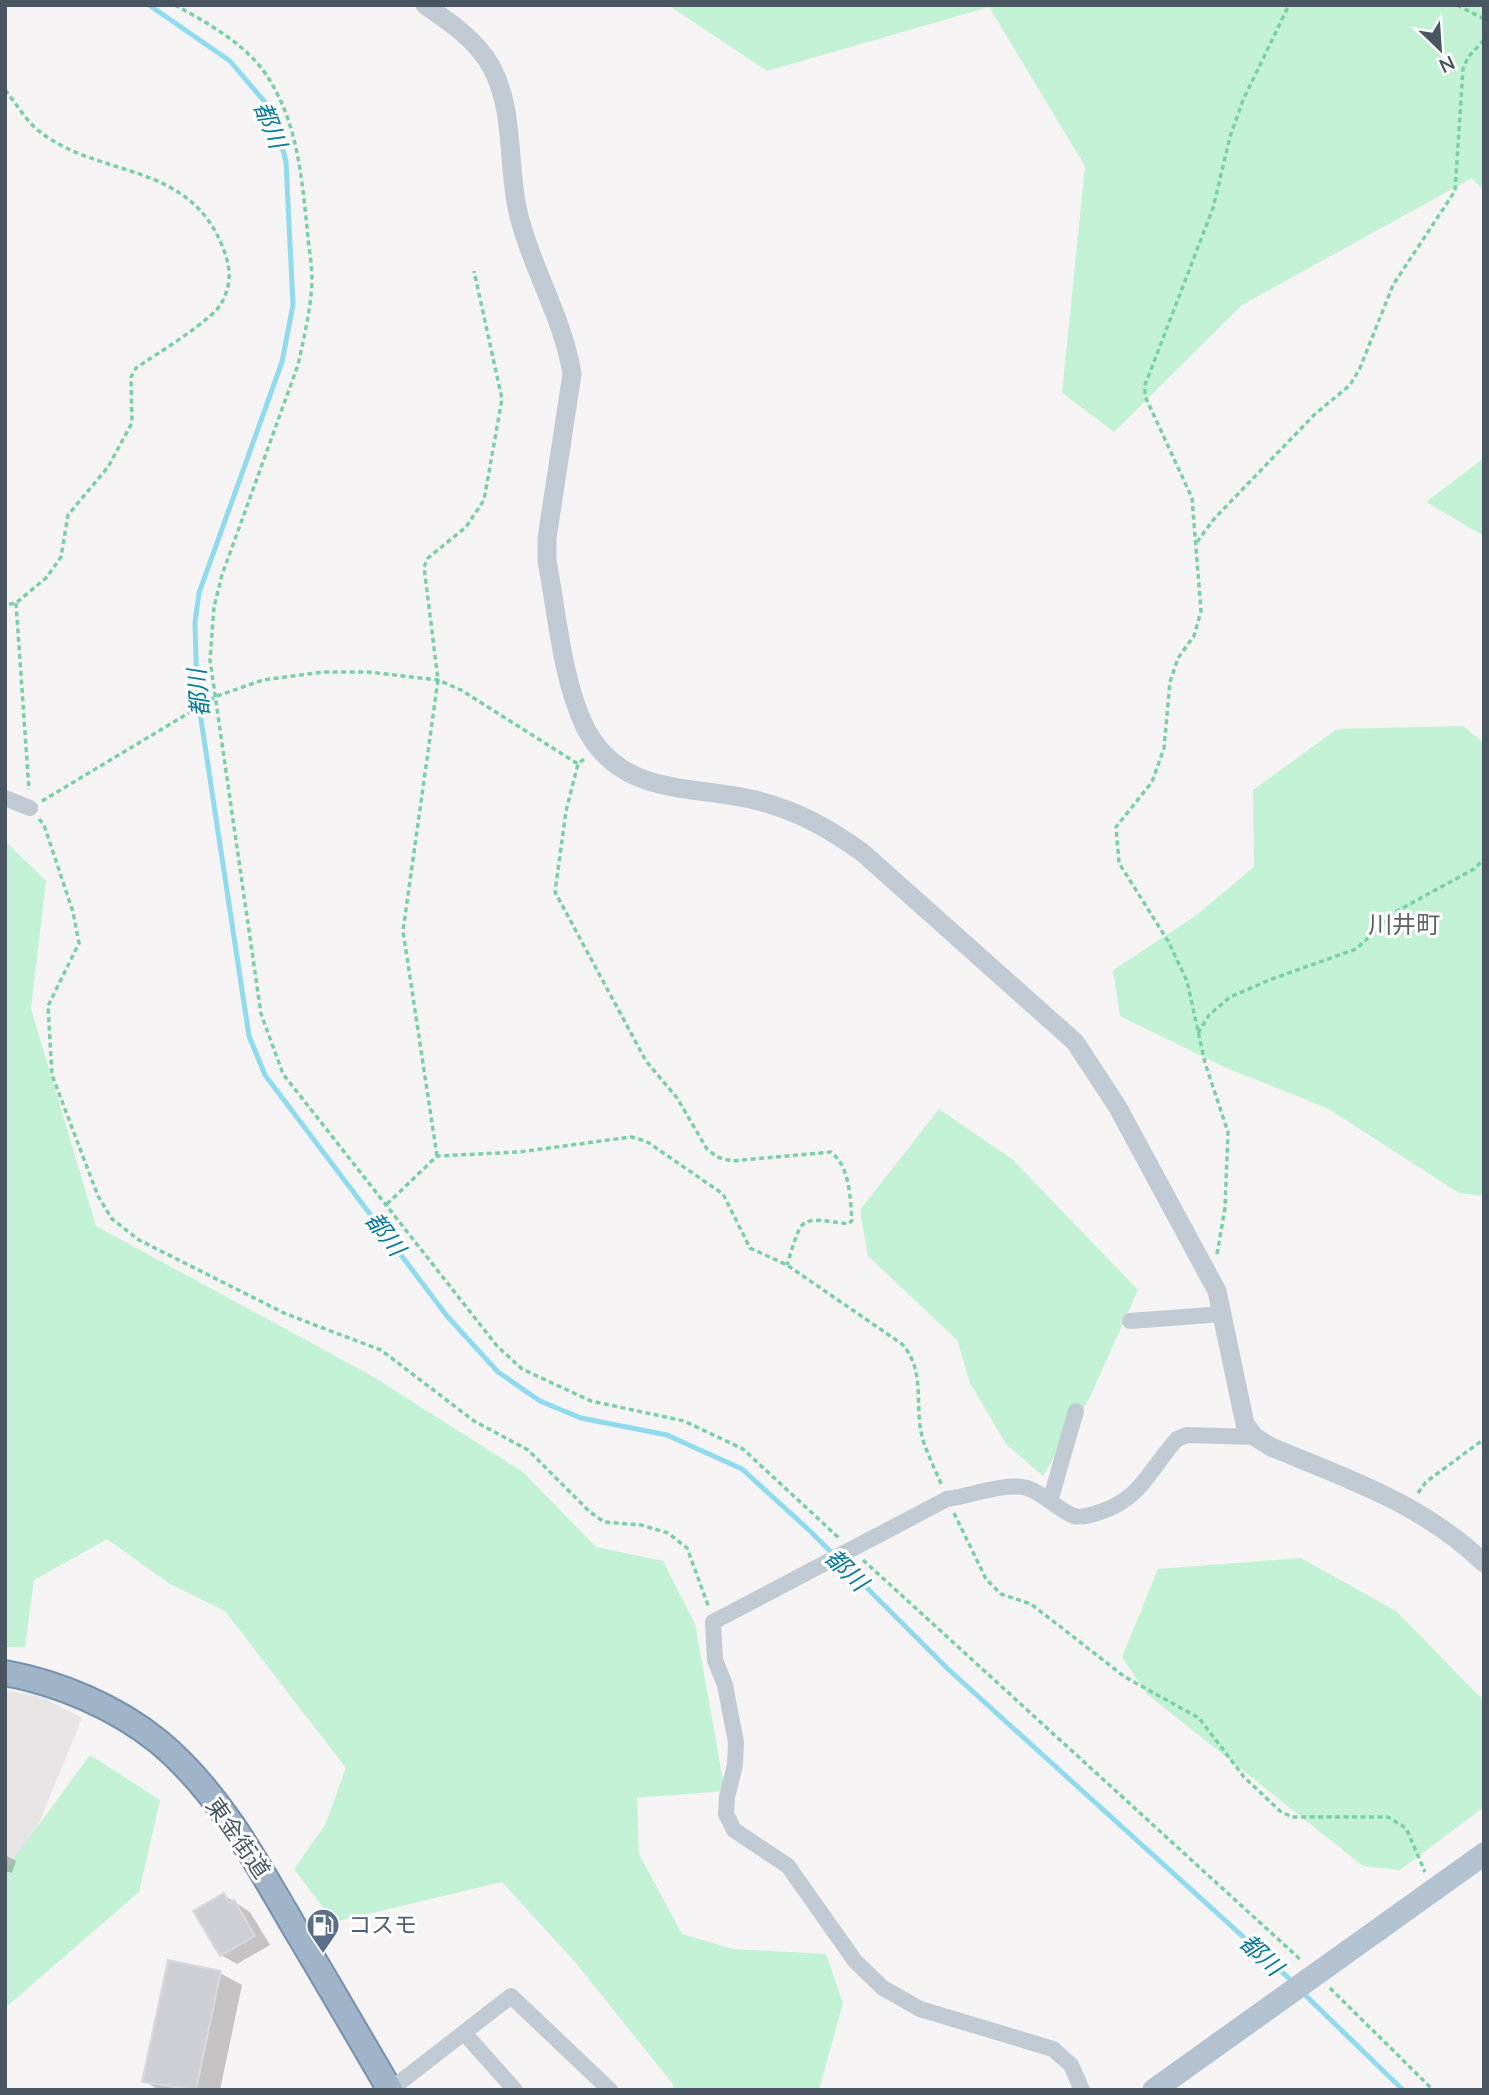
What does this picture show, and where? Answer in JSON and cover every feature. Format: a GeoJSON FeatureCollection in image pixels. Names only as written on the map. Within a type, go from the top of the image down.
{"type":"FeatureCollection","features":[{"type":"Feature","properties":{"kind":"highway","name":"東金街道"},"geometry":{"type":"LineString","coordinates":[[5,1673],[56,1687],[96,1703],[159,1742],[186,1768],[254,1857],[400,2087]]}},
{"type":"Feature","properties":{"kind":"main road"},"geometry":{"type":"LineString","coordinates":[[1154,2090],[1484,1854]]}},
{"type":"Feature","properties":{"kind":"street"},"geometry":{"type":"LineString","coordinates":[[425,5],[481,49],[492,70],[503,97],[518,212],[568,349],[572,374],[547,538],[547,561],[574,699],[599,749],[616,763],[664,788],[757,800],[806,817],[832,830],[863,853],[1074,1042],[1117,1106],[1207,1271],[1223,1314],[1245,1424],[1255,1437],[1271,1447],[1389,1495],[1444,1529],[1484,1563]]}},
{"type":"Feature","properties":{"kind":"street"},"geometry":{"type":"LineString","coordinates":[[5,798],[30,808]]}},
{"type":"Feature","properties":{"kind":"street"},"geometry":{"type":"LineString","coordinates":[[1130,1321],[1223,1314]]}},
{"type":"Feature","properties":{"kind":"street"},"geometry":{"type":"LineString","coordinates":[[1050,1501],[1076,1411]]}},
{"type":"Feature","properties":{"kind":"street"},"geometry":{"type":"LineString","coordinates":[[1083,2090],[1071,2065],[1054,2049],[920,2009],[883,1987],[855,1961],[788,1866],[734,1830],[726,1814],[726,1797],[735,1765],[736,1742],[725,1685],[715,1660],[713,1622],[947,1499],[981,1494],[1004,1486],[1027,1488],[1074,1516],[1088,1516],[1121,1506],[1131,1498],[1177,1440],[1187,1435],[1255,1437]]}},
{"type":"Feature","properties":{"kind":"street"},"geometry":{"type":"LineString","coordinates":[[400,2087],[511,1996],[610,2090]]}},
{"type":"Feature","properties":{"kind":"street"},"geometry":{"type":"LineString","coordinates":[[465,2034],[515,2090]]}},
{"type":"Feature","properties":{"kind":"path"},"geometry":{"type":"LineString","coordinates":[[175,5],[236,45],[263,71],[277,95],[298,151],[312,279],[298,365],[222,575],[214,607],[210,660],[261,1013],[283,1074],[497,1346],[522,1369],[590,1401],[684,1421],[743,1449],[1316,1974],[1433,2090]]}},
{"type":"Feature","properties":{"kind":"path"},"geometry":{"type":"LineString","coordinates":[[1207,1271],[1216,1259],[1226,1208],[1228,1132],[1205,1063],[1187,981],[1168,940],[1119,863],[1116,827],[1152,782],[1164,747],[1170,682],[1178,658],[1194,636],[1201,611],[1192,498],[1145,396],[1145,384],[1213,208],[1230,136],[1242,100],[1289,5]]}},
{"type":"Feature","properties":{"kind":"path"},"geometry":{"type":"LineString","coordinates":[[1457,5],[1484,19]]}},
{"type":"Feature","properties":{"kind":"path"},"geometry":{"type":"LineString","coordinates":[[1197,542],[1214,519],[1314,415],[1350,385],[1360,368],[1392,285],[1455,191],[1463,69],[1468,57],[1484,40]]}},
{"type":"Feature","properties":{"kind":"path"},"geometry":{"type":"LineString","coordinates":[[5,90],[38,131],[76,152],[155,178],[177,191],[208,220],[228,262],[230,282],[220,306],[136,368],[131,377],[132,423],[108,467],[68,515],[61,557],[46,578],[16,604],[5,605]]}},
{"type":"Feature","properties":{"kind":"path"},"geometry":{"type":"LineString","coordinates":[[437,1156],[403,931],[438,680],[424,567],[428,558],[466,527],[484,500],[502,399],[474,271]]}},
{"type":"Feature","properties":{"kind":"path"},"geometry":{"type":"LineString","coordinates":[[16,604],[30,808],[44,825],[73,912],[79,943],[48,1006],[52,1075],[98,1196],[112,1219],[139,1240],[286,1314],[381,1350],[474,1421],[528,1450],[590,1512],[604,1522],[641,1525],[668,1533],[687,1548],[702,1581],[713,1622]]}},
{"type":"Feature","properties":{"kind":"path"},"geometry":{"type":"LineString","coordinates":[[30,808],[217,696],[263,680],[323,672],[368,672],[438,680],[461,690],[579,764],[566,811],[555,892],[646,1061],[677,1098],[707,1149],[718,1157],[732,1161],[831,1152],[839,1158],[849,1185],[852,1220],[849,1224],[813,1218],[806,1221],[799,1227],[787,1265]]}},
{"type":"Feature","properties":{"kind":"path"},"geometry":{"type":"LineString","coordinates":[[1198,1033],[1209,1015],[1230,997],[1356,949],[1397,911],[1474,869],[1484,859]]}},
{"type":"Feature","properties":{"kind":"path"},"geometry":{"type":"LineString","coordinates":[[386,1204],[437,1156],[519,1152],[631,1137],[646,1141],[723,1194],[750,1248],[787,1265],[902,1344],[912,1355],[918,1370],[922,1438],[947,1499],[986,1579],[1001,1594],[1031,1604],[1125,1677],[1199,1718],[1244,1777],[1280,1811],[1293,1817],[1388,1817],[1398,1822],[1406,1828],[1432,1891]]}},
{"type":"Feature","properties":{"kind":"path"},"geometry":{"type":"LineString","coordinates":[[1409,1507],[1426,1482],[1484,1439]]}},
{"type":"Feature","properties":{"kind":"shaded area"},"geometry":{"type":"Polygon","coordinates":[[[5,1690],[42,1697],[82,1718],[5,1906],[5,1690]]]}},
{"type":"Feature","properties":{"kind":"green space"},"geometry":{"type":"Polygon","coordinates":[[[668,5],[1484,5],[1484,191],[1472,178],[1242,305],[1114,432],[1062,393],[1085,166],[989,7],[767,71],[668,5]]]}},
{"type":"Feature","properties":{"kind":"green space"},"geometry":{"type":"Polygon","coordinates":[[[1484,458],[1484,536],[1426,502],[1484,458]]]}},
{"type":"Feature","properties":{"kind":"green space"},"geometry":{"type":"Polygon","coordinates":[[[1463,726],[1484,743],[1484,1196],[1459,1193],[1327,1108],[1222,1066],[1120,1016],[1113,970],[1194,917],[1254,867],[1253,790],[1337,729],[1463,726]]]}},
{"type":"Feature","properties":{"kind":"green space"},"geometry":{"type":"Polygon","coordinates":[[[5,841],[46,881],[31,1009],[96,1226],[372,1376],[523,1472],[596,1547],[663,1561],[695,1624],[725,1791],[637,1798],[639,1854],[682,1934],[733,1949],[826,1954],[843,2003],[819,2090],[674,2090],[672,2083],[575,1962],[502,1882],[334,1922],[294,1869],[325,1825],[346,1768],[225,1611],[170,1584],[107,1539],[34,1580],[25,1647],[5,1647],[5,841]]]}},
{"type":"Feature","properties":{"kind":"green space"},"geometry":{"type":"Polygon","coordinates":[[[939,1109],[1012,1159],[1138,1290],[1090,1397],[1043,1476],[1006,1444],[970,1383],[957,1340],[868,1256],[860,1210],[939,1109]]]}},
{"type":"Feature","properties":{"kind":"green space"},"geometry":{"type":"Polygon","coordinates":[[[1301,1558],[1396,1611],[1484,1701],[1484,1807],[1400,1870],[1363,1866],[1147,1694],[1122,1657],[1158,1569],[1301,1558]]]}},
{"type":"Feature","properties":{"kind":"green space"},"geometry":{"type":"Polygon","coordinates":[[[90,1755],[160,1800],[139,1892],[5,2008],[5,1871],[90,1755]]]}},
{"type":"Feature","properties":{"kind":"building"},"geometry":{"type":"Polygon","coordinates":[[[224,1893],[229,1903],[234,1900],[255,1936],[220,1956],[193,1911],[224,1893]]]}},
{"type":"Feature","properties":{"kind":"building"},"geometry":{"type":"Polygon","coordinates":[[[168,1960],[221,1971],[196,2090],[142,2082],[168,1960]]]}},
{"type":"Feature","properties":{"kind":"waterway","name":"都川"},"geometry":{"type":"LineString","coordinates":[[149,5],[230,61],[264,101],[279,135],[286,162],[293,305],[282,362],[199,593],[195,622],[197,693],[249,1036],[265,1075],[447,1316],[498,1372],[540,1401],[581,1418],[667,1435],[742,1469],[810,1531],[948,1669],[1293,1982]]}},
{"type":"Feature","properties":{"kind":"waterway","name":"都川"},"geometry":{"type":"LineString","coordinates":[[1302,1992],[1403,2090]]}},
{"type":"Feature","properties":{"kind":"place","name":"コスモ"},"geometry":{"type":"Point","coordinates":[323,1955]}},
{"type":"Feature","properties":{"kind":"district","name":"川井町"},"geometry":{"type":"Point","coordinates":[1404,925]}}]}
